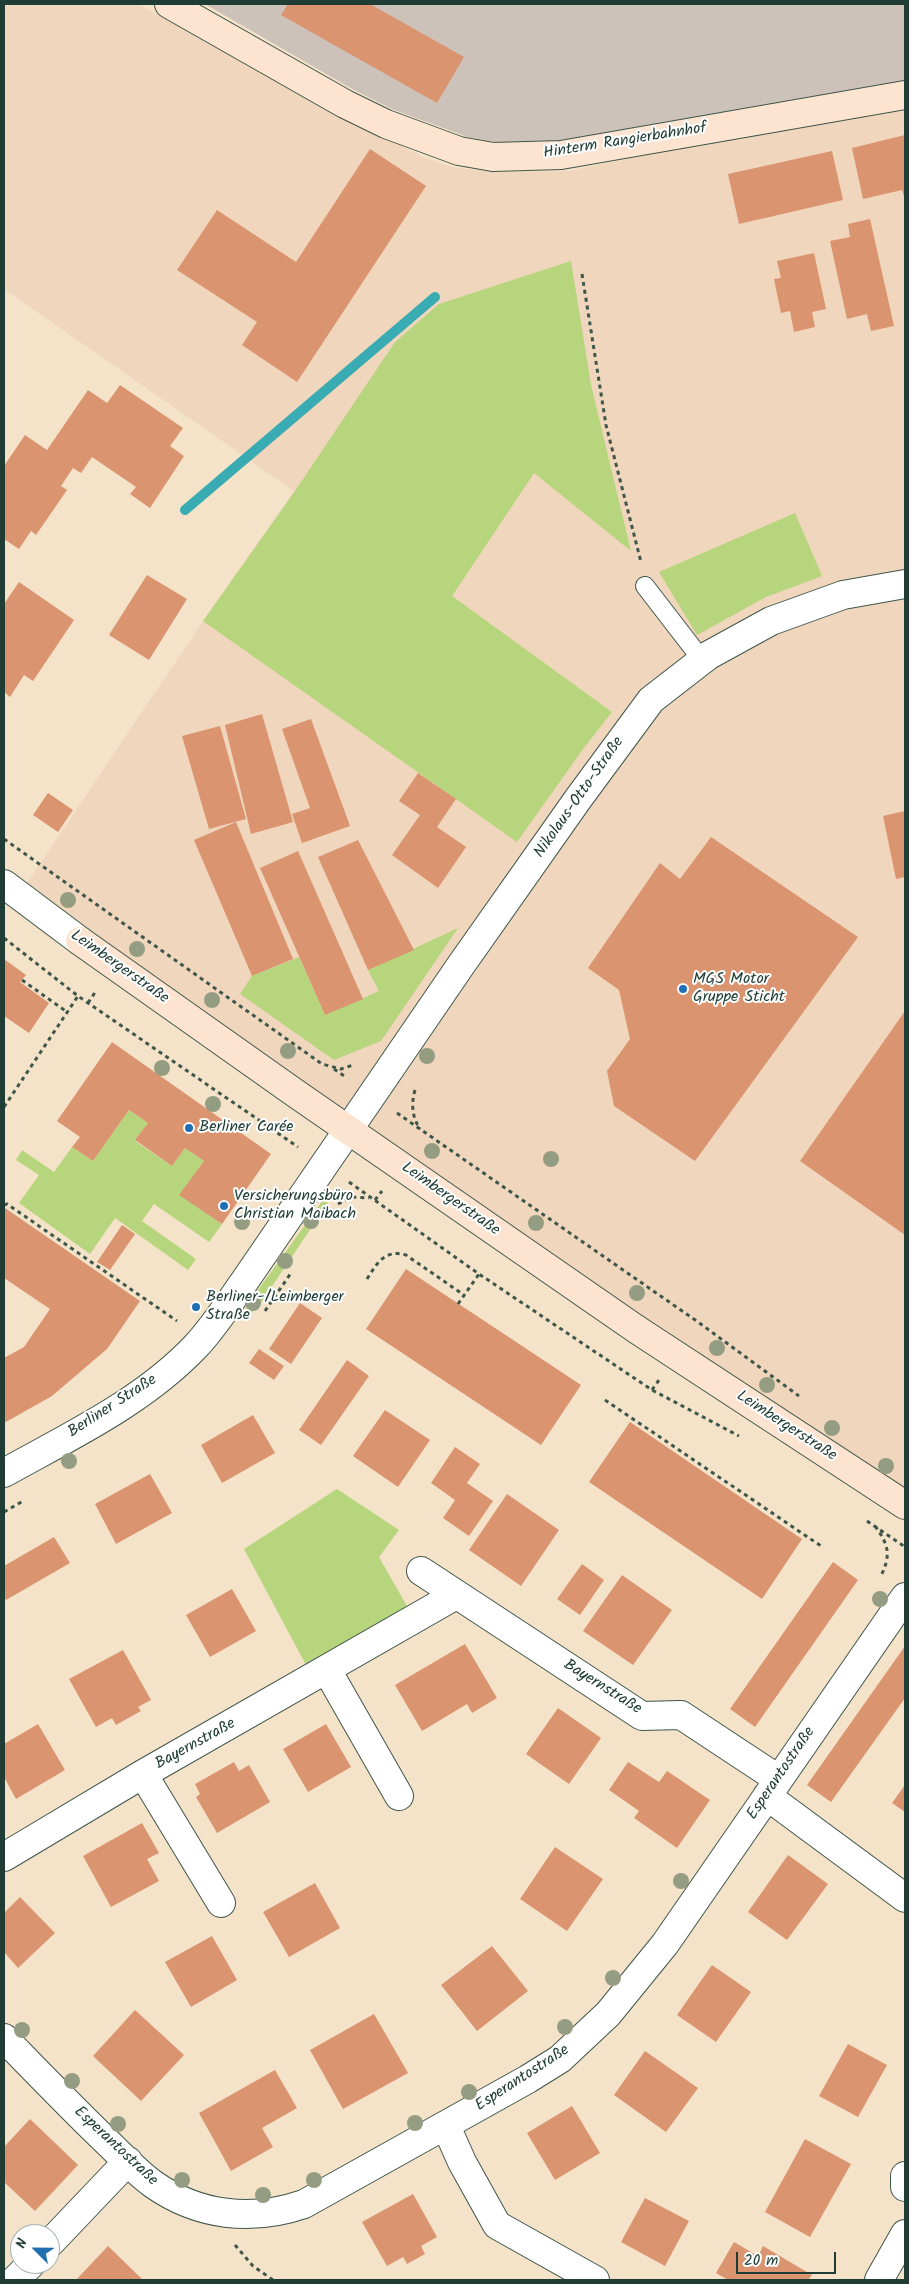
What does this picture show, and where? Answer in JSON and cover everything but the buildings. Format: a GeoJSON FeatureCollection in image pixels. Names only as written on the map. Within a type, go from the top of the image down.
{"type":"FeatureCollection","features":[{"type":"Feature","properties":{"kind":"street","name":"Hinterm Rangierbahnhof"},"geometry":{"type":"LineString","coordinates":[[169,4],[345,104],[386,124],[459,151],[493,157],[561,155],[905,95]]}},
{"type":"Feature","properties":{"kind":"street","name":"Nikolaus-Otto-Straße"},"geometry":{"type":"LineString","coordinates":[[348,1130],[578,799],[651,700],[702,660],[771,621],[843,595],[905,584]]}},
{"type":"Feature","properties":{"kind":"street","name":"Leimbergerstraße"},"geometry":{"type":"LineString","coordinates":[[4,884],[80,941],[348,1130],[636,1329],[905,1505]]}},
{"type":"Feature","properties":{"kind":"street","name":"Berliner Straße"},"geometry":{"type":"LineString","coordinates":[[4,1473],[121,1406],[165,1374],[197,1345],[244,1282],[348,1130]]}},
{"type":"Feature","properties":{"kind":"street","name":"Bayernstraße"},"geometry":{"type":"LineString","coordinates":[[422,1571],[642,1716],[681,1714],[905,1898]]}},
{"type":"Feature","properties":{"kind":"street","name":"Bayernstraße"},"geometry":{"type":"LineString","coordinates":[[4,1857],[143,1774],[456,1595]]}},
{"type":"Feature","properties":{"kind":"street","name":"Esperantostraße"},"geometry":{"type":"LineString","coordinates":[[4,2038],[151,2183],[170,2195],[199,2207],[248,2216],[268,2214],[304,2204],[446,2126],[560,2058],[608,2014],[665,1944],[905,1597]]}},
{"type":"Feature","properties":{"kind":"street"},"geometry":{"type":"LineString","coordinates":[[327,1670],[400,1796]]}},
{"type":"Feature","properties":{"kind":"street","name":"Bayernstraße"},"geometry":{"type":"LineString","coordinates":[[143,1774],[221,1903]]}},
{"type":"Feature","properties":{"kind":"street"},"geometry":{"type":"LineString","coordinates":[[446,2126],[462,2162],[498,2225],[595,2280]]}},
{"type":"Feature","properties":{"kind":"street"},"geometry":{"type":"LineString","coordinates":[[60,2232],[128,2161]]}},
{"type":"Feature","properties":{"kind":"street"},"geometry":{"type":"LineString","coordinates":[[905,2176],[905,2188]]}},
{"type":"Feature","properties":{"kind":"street"},"geometry":{"type":"LineString","coordinates":[[879,2280],[905,2234]]}},
{"type":"Feature","properties":{"kind":"lane"},"geometry":{"type":"LineString","coordinates":[[645,586],[702,660]]}},
{"type":"Feature","properties":{"kind":"path"},"geometry":{"type":"LineString","coordinates":[[582,274],[606,425],[641,561],[645,586]]}},
{"type":"Feature","properties":{"kind":"path"},"geometry":{"type":"LineString","coordinates":[[4,839],[318,1060]]}},
{"type":"Feature","properties":{"kind":"path"},"geometry":{"type":"LineString","coordinates":[[4,938],[78,996],[285,1138]]}},
{"type":"Feature","properties":{"kind":"path"},"geometry":{"type":"LineString","coordinates":[[22,980],[67,1012]]}},
{"type":"Feature","properties":{"kind":"path"},"geometry":{"type":"LineString","coordinates":[[4,1106],[78,996]]}},
{"type":"Feature","properties":{"kind":"path"},"geometry":{"type":"LineString","coordinates":[[416,1087],[412,1108],[415,1122],[420,1130],[690,1317],[806,1400]]}},
{"type":"Feature","properties":{"kind":"path"},"geometry":{"type":"LineString","coordinates":[[334,1207],[352,1197],[373,1199],[479,1274],[652,1390],[747,1441]]}},
{"type":"Feature","properties":{"kind":"path"},"geometry":{"type":"LineString","coordinates":[[4,1206],[8,1204],[185,1327]]}},
{"type":"Feature","properties":{"kind":"path"},"geometry":{"type":"LineString","coordinates":[[367,1278],[380,1259],[393,1253],[400,1253],[406,1255],[464,1295]]}},
{"type":"Feature","properties":{"kind":"path"},"geometry":{"type":"LineString","coordinates":[[260,1316],[273,1301],[293,1269]]}},
{"type":"Feature","properties":{"kind":"path"},"geometry":{"type":"LineString","coordinates":[[458,1304],[479,1274]]}},
{"type":"Feature","properties":{"kind":"path"},"geometry":{"type":"LineString","coordinates":[[605,1400],[821,1546]]}},
{"type":"Feature","properties":{"kind":"path"},"geometry":{"type":"LineString","coordinates":[[859,1515],[905,1547]]}},
{"type":"Feature","properties":{"kind":"path"},"geometry":{"type":"LineString","coordinates":[[230,2214],[229,2238],[253,2266],[273,2280]]}},
{"type":"Feature","properties":{"kind":"shaded area"},"geometry":{"type":"Polygon","coordinates":[[[4,4],[138,4],[424,158],[456,168],[500,172],[569,171],[804,123],[905,109],[905,1505],[19,895],[203,621],[294,491],[4,289],[4,4]]]}},
{"type":"Feature","properties":{"kind":"shaded area"},"geometry":{"type":"Polygon","coordinates":[[[205,4],[905,4],[905,83],[567,144],[501,143],[468,137],[394,110],[354,90],[205,4]]]}},
{"type":"Feature","properties":{"kind":"green space"},"geometry":{"type":"Polygon","coordinates":[[[571,261],[591,385],[631,551],[534,473],[452,596],[612,712],[583,749],[517,842],[203,621],[295,491],[395,342],[439,304],[571,261]]]}},
{"type":"Feature","properties":{"kind":"green space"},"geometry":{"type":"Polygon","coordinates":[[[795,513],[822,576],[766,597],[697,635],[659,572],[795,513]]]}},
{"type":"Feature","properties":{"kind":"green space"},"geometry":{"type":"Polygon","coordinates":[[[458,928],[381,1041],[334,1060],[240,994],[252,976],[299,957],[325,1015],[379,991],[368,970],[458,928]]]}},
{"type":"Feature","properties":{"kind":"green space"},"geometry":{"type":"Polygon","coordinates":[[[129,1110],[148,1123],[135,1141],[172,1166],[185,1148],[204,1161],[180,1195],[222,1224],[209,1242],[154,1204],[142,1221],[196,1259],[188,1270],[115,1218],[90,1254],[19,1203],[39,1175],[16,1160],[22,1150],[54,1172],[72,1147],[93,1161],[129,1110]]]}},
{"type":"Feature","properties":{"kind":"green space"},"geometry":{"type":"Polygon","coordinates":[[[323,1200],[328,1203],[258,1307],[248,1315],[244,1312],[253,1297],[323,1200]]]}},
{"type":"Feature","properties":{"kind":"green space"},"geometry":{"type":"Polygon","coordinates":[[[337,1489],[399,1530],[379,1557],[408,1608],[306,1665],[244,1549],[337,1489]]]}},
{"type":"Feature","properties":{"kind":"waterway"},"geometry":{"type":"LineString","coordinates":[[185,510],[435,297]]}},
{"type":"Feature","properties":{"kind":"place","name":"MGS Motor Gruppe Sticht"},"geometry":{"type":"Point","coordinates":[683,989]}},
{"type":"Feature","properties":{"kind":"place","name":"Berliner Carée"},"geometry":{"type":"Point","coordinates":[189,1128]}},
{"type":"Feature","properties":{"kind":"place","name":"Versicherungsbüro Christian Maibach"},"geometry":{"type":"Point","coordinates":[224,1206]}},
{"type":"Feature","properties":{"kind":"place","name":"Berliner-/Leimberger Straße"},"geometry":{"type":"Point","coordinates":[196,1307]}}]}
